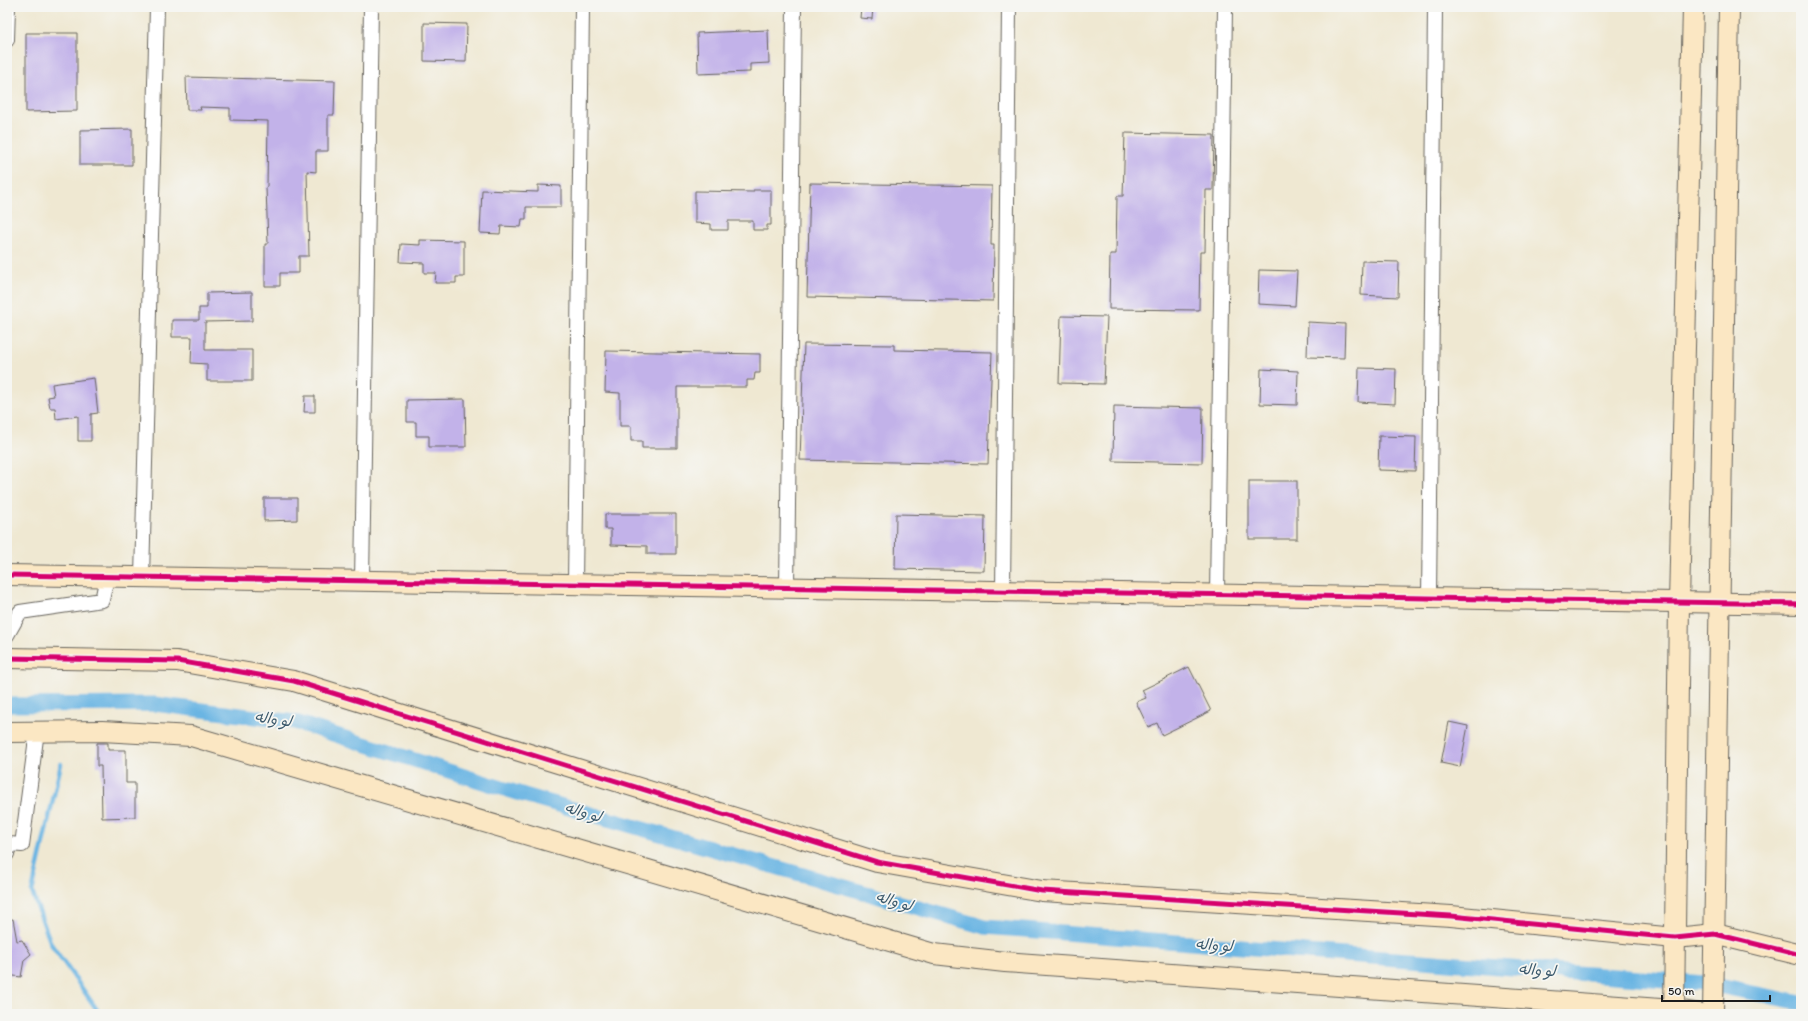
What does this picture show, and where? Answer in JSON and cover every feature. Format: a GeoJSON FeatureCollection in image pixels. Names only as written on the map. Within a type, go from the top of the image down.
{"type":"FeatureCollection","features":[{"type":"Feature","properties":{"kind":"street"},"geometry":{"type":"LineString","coordinates":[[7,40],[8,7]]}},
{"type":"Feature","properties":{"kind":"street"},"geometry":{"type":"LineString","coordinates":[[142,577],[157,7]]}},
{"type":"Feature","properties":{"kind":"street"},"geometry":{"type":"LineString","coordinates":[[362,581],[371,7]]}},
{"type":"Feature","properties":{"kind":"street"},"geometry":{"type":"LineString","coordinates":[[575,584],[582,7]]}},
{"type":"Feature","properties":{"kind":"street"},"geometry":{"type":"LineString","coordinates":[[787,588],[794,7]]}},
{"type":"Feature","properties":{"kind":"street"},"geometry":{"type":"LineString","coordinates":[[1003,592],[1009,7]]}},
{"type":"Feature","properties":{"kind":"street"},"geometry":{"type":"LineString","coordinates":[[1217,595],[1225,7]]}},
{"type":"Feature","properties":{"kind":"street"},"geometry":{"type":"LineString","coordinates":[[1429,599],[1435,7]]}},
{"type":"Feature","properties":{"kind":"street"},"geometry":{"type":"LineString","coordinates":[[1674,1007],[1679,602],[1693,7]]}},
{"type":"Feature","properties":{"kind":"street"},"geometry":{"type":"LineString","coordinates":[[7,732],[102,731],[191,736],[934,954],[1005,962],[1709,1010],[1714,941],[1729,7]]}},
{"type":"Feature","properties":{"kind":"street"},"geometry":{"type":"LineString","coordinates":[[7,575],[1801,604]]}},
{"type":"Feature","properties":{"kind":"street"},"geometry":{"type":"LineString","coordinates":[[7,635],[20,612],[102,600],[107,577]]}},
{"type":"Feature","properties":{"kind":"street"},"geometry":{"type":"LineString","coordinates":[[7,652],[177,660],[294,681],[877,862],[1042,891],[1451,916],[1674,944],[1714,941],[1801,955]]}},
{"type":"Feature","properties":{"kind":"street"},"geometry":{"type":"LineString","coordinates":[[8,847],[22,845],[37,731]]}},
{"type":"Feature","properties":{"kind":"building"},"geometry":{"type":"Polygon","coordinates":[[[861,7],[873,7],[872,19],[860,18],[861,7]]]}},
{"type":"Feature","properties":{"kind":"building"},"geometry":{"type":"Polygon","coordinates":[[[424,23],[467,24],[466,62],[424,61],[424,23]]]}},
{"type":"Feature","properties":{"kind":"building"},"geometry":{"type":"Polygon","coordinates":[[[768,30],[769,63],[750,64],[750,72],[698,74],[697,33],[768,30]]]}},
{"type":"Feature","properties":{"kind":"building"},"geometry":{"type":"Polygon","coordinates":[[[26,33],[77,33],[77,111],[26,112],[26,33]]]}},
{"type":"Feature","properties":{"kind":"building"},"geometry":{"type":"Polygon","coordinates":[[[186,77],[335,81],[334,115],[328,115],[328,151],[316,151],[316,172],[307,171],[309,256],[299,256],[299,273],[280,273],[280,286],[265,286],[265,244],[268,244],[266,187],[268,121],[230,120],[230,108],[200,107],[201,110],[187,110],[186,77]]]}},
{"type":"Feature","properties":{"kind":"building"},"geometry":{"type":"Polygon","coordinates":[[[132,129],[132,165],[80,165],[80,130],[132,129]]]}},
{"type":"Feature","properties":{"kind":"building"},"geometry":{"type":"Polygon","coordinates":[[[1125,133],[1214,135],[1213,190],[1206,190],[1205,252],[1200,252],[1199,310],[1109,309],[1110,254],[1116,254],[1117,196],[1123,196],[1125,133]]]}},
{"type":"Feature","properties":{"kind":"building"},"geometry":{"type":"Polygon","coordinates":[[[810,183],[992,186],[991,245],[994,245],[993,301],[807,297],[810,183]]]}},
{"type":"Feature","properties":{"kind":"building"},"geometry":{"type":"Polygon","coordinates":[[[538,185],[561,186],[561,207],[526,207],[526,219],[522,219],[521,227],[501,226],[500,234],[480,233],[482,190],[538,192],[538,185]]]}},
{"type":"Feature","properties":{"kind":"building"},"geometry":{"type":"Polygon","coordinates":[[[753,190],[771,190],[771,225],[767,225],[767,230],[753,230],[753,221],[728,221],[728,230],[711,230],[711,224],[695,223],[695,191],[753,192],[753,190]]]}},
{"type":"Feature","properties":{"kind":"building"},"geometry":{"type":"Polygon","coordinates":[[[420,240],[464,241],[464,277],[456,277],[456,283],[435,283],[436,273],[424,273],[424,263],[400,262],[401,244],[420,245],[420,240]]]}},
{"type":"Feature","properties":{"kind":"building"},"geometry":{"type":"Polygon","coordinates":[[[1362,261],[1399,262],[1398,297],[1361,295],[1362,261]]]}},
{"type":"Feature","properties":{"kind":"building"},"geometry":{"type":"Polygon","coordinates":[[[1259,270],[1297,271],[1295,306],[1258,304],[1259,270]]]}},
{"type":"Feature","properties":{"kind":"building"},"geometry":{"type":"Polygon","coordinates":[[[252,292],[252,321],[205,322],[205,350],[252,350],[252,381],[207,381],[207,364],[191,363],[192,337],[172,337],[172,320],[199,320],[199,308],[207,308],[207,293],[252,292]]]}},
{"type":"Feature","properties":{"kind":"building"},"geometry":{"type":"Polygon","coordinates":[[[1061,316],[1107,317],[1104,384],[1059,383],[1061,316]]]}},
{"type":"Feature","properties":{"kind":"building"},"geometry":{"type":"Polygon","coordinates":[[[1308,322],[1345,324],[1344,358],[1307,357],[1308,322]]]}},
{"type":"Feature","properties":{"kind":"building"},"geometry":{"type":"Polygon","coordinates":[[[804,344],[894,345],[894,350],[992,352],[988,464],[800,460],[804,344]]]}},
{"type":"Feature","properties":{"kind":"building"},"geometry":{"type":"Polygon","coordinates":[[[606,351],[760,354],[760,373],[755,373],[754,380],[747,380],[747,387],[677,387],[677,448],[642,448],[642,441],[631,441],[631,426],[620,426],[620,393],[605,392],[606,351]]]}},
{"type":"Feature","properties":{"kind":"building"},"geometry":{"type":"Polygon","coordinates":[[[1359,368],[1396,369],[1395,404],[1358,402],[1359,368]]]}},
{"type":"Feature","properties":{"kind":"building"},"geometry":{"type":"Polygon","coordinates":[[[1261,369],[1298,371],[1297,405],[1260,404],[1261,369]]]}},
{"type":"Feature","properties":{"kind":"building"},"geometry":{"type":"Polygon","coordinates":[[[94,378],[98,413],[91,414],[91,441],[78,441],[78,416],[56,419],[55,408],[50,408],[48,397],[54,396],[52,384],[94,378]]]}},
{"type":"Feature","properties":{"kind":"building"},"geometry":{"type":"Polygon","coordinates":[[[305,396],[315,396],[315,412],[304,412],[305,396]]]}},
{"type":"Feature","properties":{"kind":"building"},"geometry":{"type":"Polygon","coordinates":[[[465,399],[466,447],[429,447],[429,436],[416,436],[416,422],[407,422],[407,400],[465,399]]]}},
{"type":"Feature","properties":{"kind":"building"},"geometry":{"type":"Polygon","coordinates":[[[1114,406],[1203,408],[1202,463],[1113,461],[1114,406]]]}},
{"type":"Feature","properties":{"kind":"building"},"geometry":{"type":"Polygon","coordinates":[[[1379,436],[1416,437],[1415,471],[1378,470],[1379,436]]]}},
{"type":"Feature","properties":{"kind":"building"},"geometry":{"type":"Polygon","coordinates":[[[1249,481],[1297,481],[1297,539],[1249,539],[1249,481]]]}},
{"type":"Feature","properties":{"kind":"building"},"geometry":{"type":"Polygon","coordinates":[[[264,498],[297,498],[297,520],[264,521],[264,498]]]}},
{"type":"Feature","properties":{"kind":"building"},"geometry":{"type":"Polygon","coordinates":[[[605,514],[676,514],[676,554],[647,554],[647,546],[611,545],[611,529],[605,529],[605,514]]]}},
{"type":"Feature","properties":{"kind":"building"},"geometry":{"type":"Polygon","coordinates":[[[896,514],[985,516],[984,571],[895,569],[896,514]]]}},
{"type":"Feature","properties":{"kind":"building"},"geometry":{"type":"Polygon","coordinates":[[[1189,667],[1211,711],[1162,735],[1157,723],[1148,727],[1136,702],[1146,698],[1142,690],[1189,667]]]}},
{"type":"Feature","properties":{"kind":"building"},"geometry":{"type":"Polygon","coordinates":[[[1449,722],[1468,726],[1460,767],[1441,763],[1449,722]]]}},
{"type":"Feature","properties":{"kind":"building"},"geometry":{"type":"Polygon","coordinates":[[[97,743],[108,743],[108,750],[126,750],[126,783],[135,783],[135,817],[102,818],[101,766],[97,766],[97,743]]]}},
{"type":"Feature","properties":{"kind":"building"},"geometry":{"type":"Polygon","coordinates":[[[13,919],[17,941],[22,940],[31,954],[24,960],[21,977],[7,975],[7,920],[13,919]]]}},
{"type":"Feature","properties":{"kind":"waterway","name":"لو واله"},"geometry":{"type":"LineString","coordinates":[[7,705],[154,704],[295,722],[524,795],[985,927],[1704,983],[1801,1003]]}},
{"type":"Feature","properties":{"kind":"waterway"},"geometry":{"type":"LineString","coordinates":[[61,764],[32,892],[51,944],[100,1014]]}},
{"type":"Feature","properties":{"kind":"cycle path"},"geometry":{"type":"LineString","coordinates":[[7,575],[1801,604]]}},
{"type":"Feature","properties":{"kind":"cycle path"},"geometry":{"type":"LineString","coordinates":[[7,658],[177,661],[294,681],[877,862],[1042,891],[1451,916],[1675,938],[1715,934],[1801,955]]}}]}
